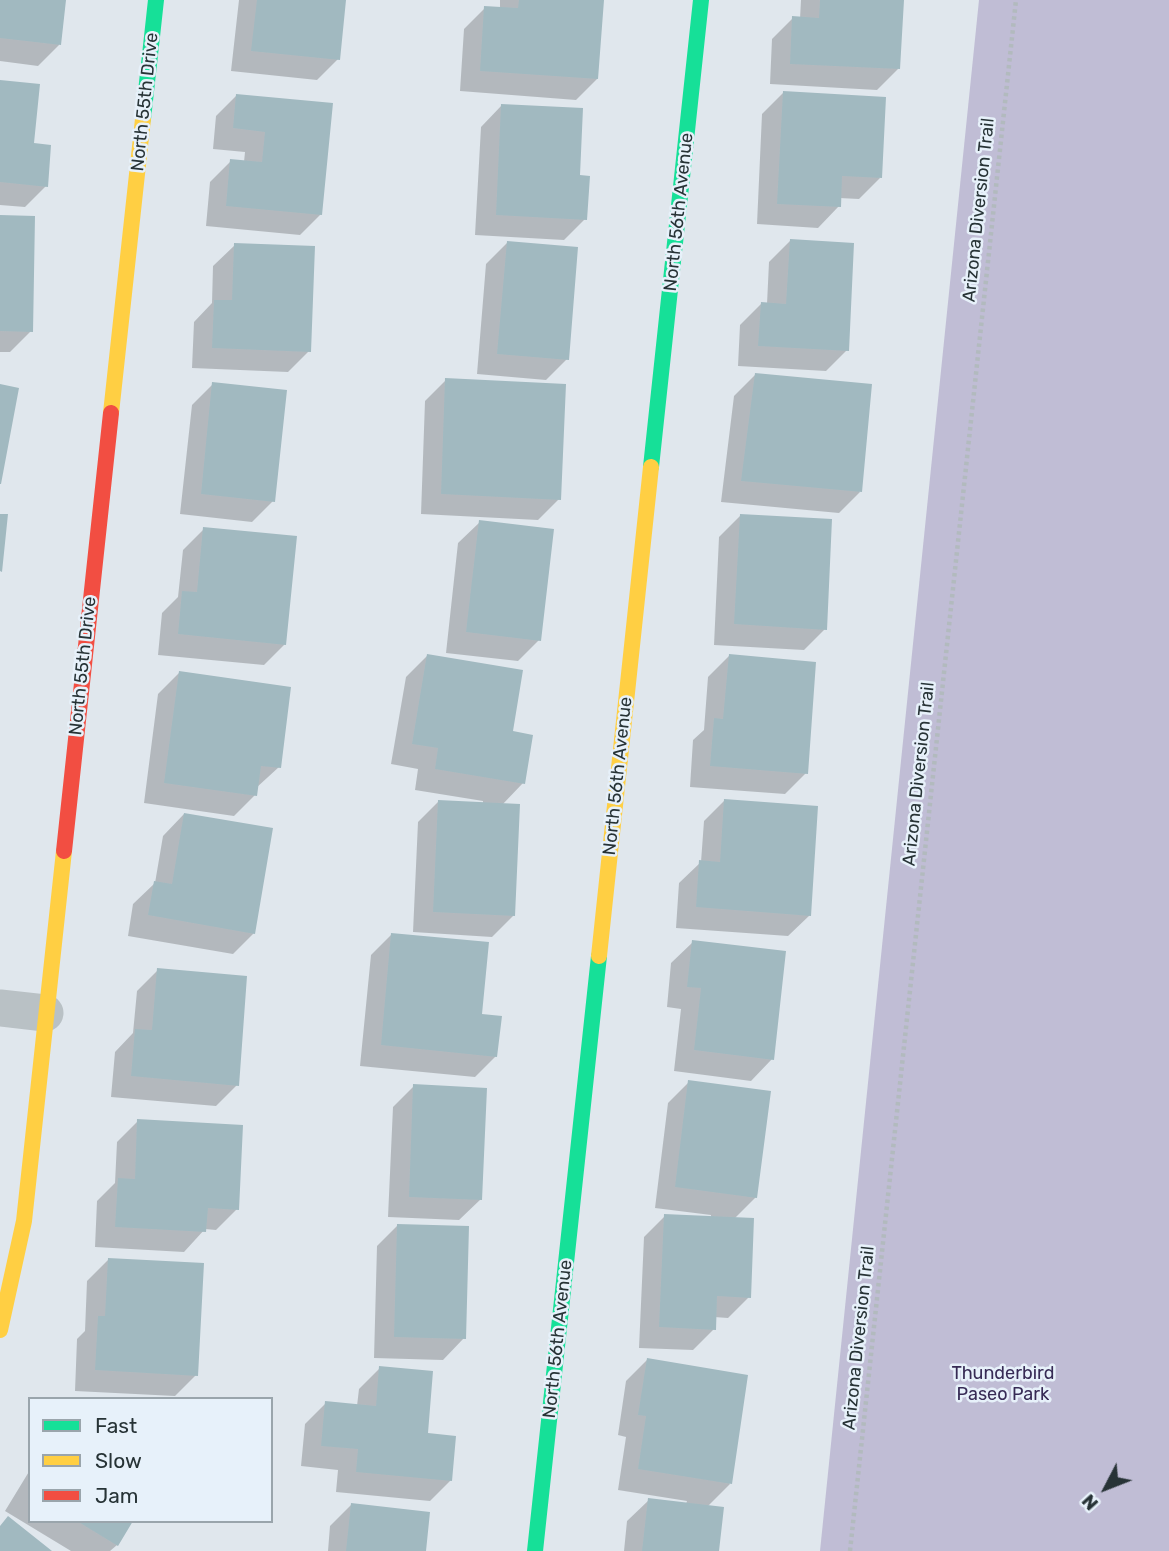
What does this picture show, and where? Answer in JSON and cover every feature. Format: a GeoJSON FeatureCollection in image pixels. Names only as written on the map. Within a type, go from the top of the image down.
{"type":"FeatureCollection","features":[{"type":"Feature","properties":{"kind":"street","name":"North 55th Drive"},"geometry":{"type":"LineString","coordinates":[[0,1330],[24,1221],[156,0]]}},
{"type":"Feature","properties":{"kind":"street","name":"North 56th Avenue"},"geometry":{"type":"LineString","coordinates":[[535,1551],[701,0]]}},
{"type":"Feature","properties":{"kind":"street"},"geometry":{"type":"LineString","coordinates":[[0,1008],[45,1013]]}},
{"type":"Feature","properties":{"kind":"path","name":"Arizona Diversion Trail"},"geometry":{"type":"LineString","coordinates":[[850,1551],[1016,0]]}},
{"type":"Feature","properties":{"kind":"green space","name":"Thunderbird Paseo Park"},"geometry":{"type":"Polygon","coordinates":[[[979,0],[1169,0],[1169,1551],[820,1551],[979,0]]]}},
{"type":"Feature","properties":{"kind":"building"},"geometry":{"type":"Polygon","coordinates":[[[0,0],[66,0],[61,45],[0,38],[0,0]]]}},
{"type":"Feature","properties":{"kind":"building"},"geometry":{"type":"Polygon","coordinates":[[[257,0],[346,0],[340,60],[251,51],[257,0]]]}},
{"type":"Feature","properties":{"kind":"building"},"geometry":{"type":"Polygon","coordinates":[[[519,0],[604,0],[598,79],[480,71],[484,6],[518,8],[519,0]]]}},
{"type":"Feature","properties":{"kind":"building"},"geometry":{"type":"Polygon","coordinates":[[[820,0],[904,0],[900,69],[790,64],[792,16],[819,18],[820,0]]]}},
{"type":"Feature","properties":{"kind":"building"},"geometry":{"type":"Polygon","coordinates":[[[0,80],[40,84],[34,143],[51,145],[48,187],[0,182],[0,80]]]}},
{"type":"Feature","properties":{"kind":"building"},"geometry":{"type":"Polygon","coordinates":[[[783,91],[886,97],[882,178],[842,176],[841,207],[777,204],[783,91]]]}},
{"type":"Feature","properties":{"kind":"building"},"geometry":{"type":"Polygon","coordinates":[[[236,94],[333,103],[322,215],[226,206],[230,159],[262,162],[265,132],[233,128],[236,94]]]}},
{"type":"Feature","properties":{"kind":"building"},"geometry":{"type":"Polygon","coordinates":[[[501,104],[583,108],[580,175],[590,176],[587,220],[496,215],[501,104]]]}},
{"type":"Feature","properties":{"kind":"building"},"geometry":{"type":"Polygon","coordinates":[[[0,215],[35,216],[33,332],[0,331],[0,215]]]}},
{"type":"Feature","properties":{"kind":"building"},"geometry":{"type":"Polygon","coordinates":[[[790,239],[854,243],[849,351],[758,346],[761,302],[786,304],[790,239]]]}},
{"type":"Feature","properties":{"kind":"building"},"geometry":{"type":"Polygon","coordinates":[[[507,241],[578,247],[569,360],[497,354],[507,241]]]}},
{"type":"Feature","properties":{"kind":"building"},"geometry":{"type":"Polygon","coordinates":[[[234,243],[315,246],[311,352],[212,348],[214,300],[232,300],[234,243]]]}},
{"type":"Feature","properties":{"kind":"building"},"geometry":{"type":"Polygon","coordinates":[[[755,373],[872,384],[862,492],[741,481],[755,373]]]}},
{"type":"Feature","properties":{"kind":"building"},"geometry":{"type":"Polygon","coordinates":[[[445,378],[566,384],[561,500],[441,494],[445,378]]]}},
{"type":"Feature","properties":{"kind":"building"},"geometry":{"type":"Polygon","coordinates":[[[212,382],[287,390],[275,502],[201,494],[212,382]]]}},
{"type":"Feature","properties":{"kind":"building"},"geometry":{"type":"Polygon","coordinates":[[[0,384],[19,388],[1,484],[0,484],[0,384]]]}},
{"type":"Feature","properties":{"kind":"building"},"geometry":{"type":"Polygon","coordinates":[[[0,514],[8,514],[2,572],[0,571],[0,514]]]}},
{"type":"Feature","properties":{"kind":"building"},"geometry":{"type":"Polygon","coordinates":[[[740,514],[832,519],[827,630],[734,624],[740,514]]]}},
{"type":"Feature","properties":{"kind":"building"},"geometry":{"type":"Polygon","coordinates":[[[479,520],[554,529],[541,641],[466,632],[479,520]]]}},
{"type":"Feature","properties":{"kind":"building"},"geometry":{"type":"Polygon","coordinates":[[[203,527],[297,536],[286,645],[178,634],[182,591],[197,592],[203,527]]]}},
{"type":"Feature","properties":{"kind":"building"},"geometry":{"type":"Polygon","coordinates":[[[427,654],[523,670],[513,731],[533,735],[525,784],[435,769],[438,748],[412,744],[427,654]]]}},
{"type":"Feature","properties":{"kind":"building"},"geometry":{"type":"Polygon","coordinates":[[[729,654],[816,662],[808,774],[710,766],[714,718],[723,719],[729,654]]]}},
{"type":"Feature","properties":{"kind":"building"},"geometry":{"type":"Polygon","coordinates":[[[179,671],[291,687],[281,768],[261,766],[257,796],[164,783],[179,671]]]}},
{"type":"Feature","properties":{"kind":"building"},"geometry":{"type":"Polygon","coordinates":[[[724,799],[818,806],[811,916],[696,907],[699,860],[720,862],[724,799]]]}},
{"type":"Feature","properties":{"kind":"building"},"geometry":{"type":"Polygon","coordinates":[[[438,800],[520,804],[515,916],[433,912],[438,800]]]}},
{"type":"Feature","properties":{"kind":"building"},"geometry":{"type":"Polygon","coordinates":[[[184,813],[273,828],[255,934],[148,915],[154,881],[172,884],[184,813]]]}},
{"type":"Feature","properties":{"kind":"building"},"geometry":{"type":"Polygon","coordinates":[[[391,933],[489,942],[482,1014],[502,1016],[497,1057],[381,1045],[391,933]]]}},
{"type":"Feature","properties":{"kind":"building"},"geometry":{"type":"Polygon","coordinates":[[[692,940],[786,951],[774,1060],[694,1050],[701,988],[687,987],[692,940]]]}},
{"type":"Feature","properties":{"kind":"building"},"geometry":{"type":"Polygon","coordinates":[[[157,968],[247,976],[239,1086],[131,1076],[135,1029],[152,1030],[157,968]]]}},
{"type":"Feature","properties":{"kind":"building"},"geometry":{"type":"Polygon","coordinates":[[[688,1080],[771,1091],[757,1198],[675,1187],[688,1080]]]}},
{"type":"Feature","properties":{"kind":"building"},"geometry":{"type":"Polygon","coordinates":[[[413,1084],[487,1088],[482,1200],[409,1197],[413,1084]]]}},
{"type":"Feature","properties":{"kind":"building"},"geometry":{"type":"Polygon","coordinates":[[[137,1119],[243,1125],[239,1210],[208,1208],[206,1232],[115,1227],[118,1178],[135,1179],[137,1119]]]}},
{"type":"Feature","properties":{"kind":"building"},"geometry":{"type":"Polygon","coordinates":[[[664,1214],[754,1218],[751,1298],[717,1296],[716,1330],[659,1327],[664,1214]]]}},
{"type":"Feature","properties":{"kind":"building"},"geometry":{"type":"Polygon","coordinates":[[[397,1224],[469,1226],[466,1339],[394,1337],[397,1224]]]}},
{"type":"Feature","properties":{"kind":"building"},"geometry":{"type":"Polygon","coordinates":[[[108,1258],[204,1263],[198,1376],[95,1370],[98,1316],[105,1316],[108,1258]]]}},
{"type":"Feature","properties":{"kind":"building"},"geometry":{"type":"Polygon","coordinates":[[[647,1358],[748,1375],[732,1484],[638,1469],[646,1416],[638,1415],[647,1358]]]}},
{"type":"Feature","properties":{"kind":"building"},"geometry":{"type":"Polygon","coordinates":[[[379,1366],[433,1371],[428,1433],[456,1436],[452,1481],[356,1472],[358,1449],[321,1446],[325,1401],[376,1406],[379,1366]]]}},
{"type":"Feature","properties":{"kind":"building"},"geometry":{"type":"Polygon","coordinates":[[[648,1498],[724,1507],[719,1551],[642,1551],[648,1498]]]}},
{"type":"Feature","properties":{"kind":"building"},"geometry":{"type":"Polygon","coordinates":[[[351,1503],[430,1512],[426,1551],[346,1551],[351,1503]]]}},
{"type":"Feature","properties":{"kind":"building"},"geometry":{"type":"Polygon","coordinates":[[[8,1516],[52,1551],[0,1551],[0,1526],[8,1516]]]}},
{"type":"Feature","properties":{"kind":"building"},"geometry":{"type":"Polygon","coordinates":[[[80,1523],[132,1523],[118,1546],[80,1523]]]}},
{"type":"Feature","properties":{"kind":"traffic: fast"},"geometry":{"type":"LineString","coordinates":[[143,119],[156,0]]}},
{"type":"Feature","properties":{"kind":"traffic: fast"},"geometry":{"type":"LineString","coordinates":[[651,467],[701,0]]}},
{"type":"Feature","properties":{"kind":"traffic: fast"},"geometry":{"type":"LineString","coordinates":[[535,1551],[599,956]]}},
{"type":"Feature","properties":{"kind":"traffic: slow"},"geometry":{"type":"LineString","coordinates":[[111,413],[143,119]]}},
{"type":"Feature","properties":{"kind":"traffic: slow"},"geometry":{"type":"LineString","coordinates":[[599,956],[651,467]]}},
{"type":"Feature","properties":{"kind":"traffic: slow"},"geometry":{"type":"LineString","coordinates":[[0,1330],[24,1221],[64,851]]}},
{"type":"Feature","properties":{"kind":"traffic: jam"},"geometry":{"type":"LineString","coordinates":[[64,851],[111,413]]}}]}
